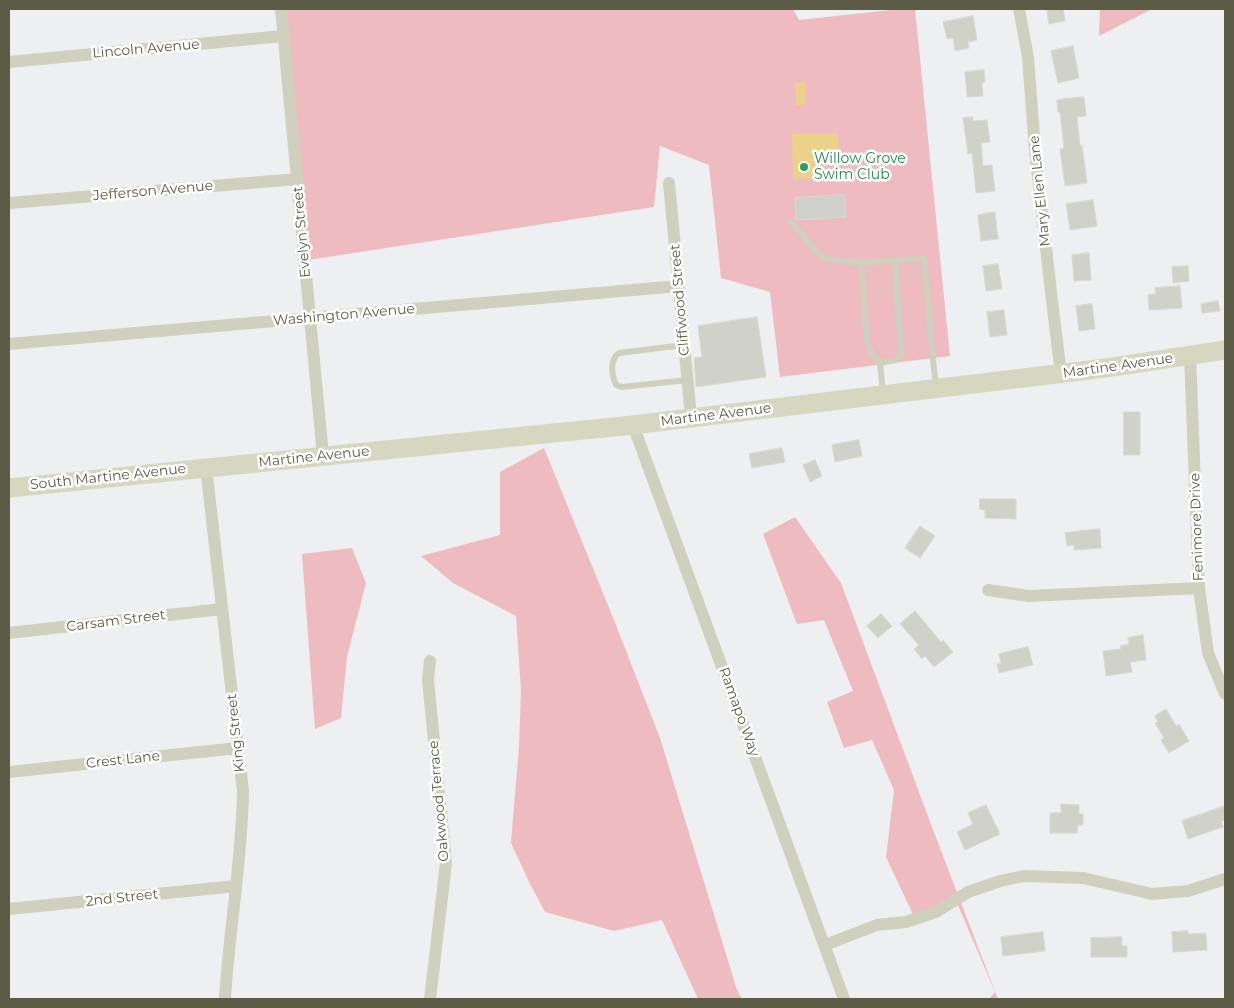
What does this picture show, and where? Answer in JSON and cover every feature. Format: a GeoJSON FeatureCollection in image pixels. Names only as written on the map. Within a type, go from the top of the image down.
{"type":"FeatureCollection","features":[{"type":"Feature","properties":{"kind":"main road","name":"Martine Avenue"},"geometry":{"type":"LineString","coordinates":[[206,467],[633,425],[1061,374],[1225,350]]}},
{"type":"Feature","properties":{"kind":"main road","name":"South Martine Avenue"},"geometry":{"type":"LineString","coordinates":[[9,488],[206,467]]}},
{"type":"Feature","properties":{"kind":"street","name":"Evelyn Street"},"geometry":{"type":"LineString","coordinates":[[281,9],[323,456]]}},
{"type":"Feature","properties":{"kind":"street","name":"Mary Ellen Lane"},"geometry":{"type":"LineString","coordinates":[[1019,9],[1028,57],[1035,150],[1061,374]]}},
{"type":"Feature","properties":{"kind":"street","name":"Lincoln Avenue"},"geometry":{"type":"LineString","coordinates":[[9,62],[284,36]]}},
{"type":"Feature","properties":{"kind":"street","name":"Jefferson Avenue"},"geometry":{"type":"LineString","coordinates":[[9,203],[297,179]]}},
{"type":"Feature","properties":{"kind":"street","name":"Cliffwood Street"},"geometry":{"type":"LineString","coordinates":[[669,183],[691,417]]}},
{"type":"Feature","properties":{"kind":"street","name":"Washington Avenue"},"geometry":{"type":"LineString","coordinates":[[9,344],[678,286]]}},
{"type":"Feature","properties":{"kind":"street","name":"Fenimore Drive"},"geometry":{"type":"LineString","coordinates":[[1190,355],[1199,588],[1208,653],[1225,694]]}},
{"type":"Feature","properties":{"kind":"street","name":"Ramapo Way"},"geometry":{"type":"LineString","coordinates":[[633,425],[844,999]]}},
{"type":"Feature","properties":{"kind":"street","name":"King Street"},"geometry":{"type":"LineString","coordinates":[[206,467],[243,791],[243,822],[225,999]]}},
{"type":"Feature","properties":{"kind":"street"},"geometry":{"type":"LineString","coordinates":[[988,590],[1029,596],[1199,588]]}},
{"type":"Feature","properties":{"kind":"street","name":"Carsam Street"},"geometry":{"type":"LineString","coordinates":[[9,633],[222,609]]}},
{"type":"Feature","properties":{"kind":"street","name":"Oakwood Terrace"},"geometry":{"type":"LineString","coordinates":[[430,662],[428,680],[446,864],[430,999]]}},
{"type":"Feature","properties":{"kind":"street","name":"Crest Lane"},"geometry":{"type":"LineString","coordinates":[[9,772],[238,748]]}},
{"type":"Feature","properties":{"kind":"street"},"geometry":{"type":"LineString","coordinates":[[825,945],[877,925],[906,922],[936,912],[968,892],[1000,881],[1024,876],[1083,878],[1152,894],[1188,891],[1225,879]]}},
{"type":"Feature","properties":{"kind":"street","name":"2nd Street"},"geometry":{"type":"LineString","coordinates":[[9,909],[236,886]]}},
{"type":"Feature","properties":{"kind":"lane"},"geometry":{"type":"LineString","coordinates":[[791,222],[820,255],[828,260],[861,263],[924,258],[936,388]]}},
{"type":"Feature","properties":{"kind":"lane"},"geometry":{"type":"LineString","coordinates":[[880,363],[896,360],[901,352],[895,260]]}},
{"type":"Feature","properties":{"kind":"lane"},"geometry":{"type":"LineString","coordinates":[[861,263],[867,341],[871,352],[880,363],[883,395]]}},
{"type":"Feature","properties":{"kind":"lane"},"geometry":{"type":"LineString","coordinates":[[684,345],[619,353],[615,356],[612,365],[613,378],[616,385],[622,387],[687,380]]}},
{"type":"Feature","properties":{"kind":"shaded area"},"geometry":{"type":"Polygon","coordinates":[[[282,9],[793,9],[799,20],[915,9],[950,356],[780,377],[770,292],[721,278],[709,165],[660,146],[654,207],[308,260],[282,9]]]}},
{"type":"Feature","properties":{"kind":"shaded area"},"geometry":{"type":"Polygon","coordinates":[[[1100,9],[1152,9],[1099,36],[1100,9]]]}},
{"type":"Feature","properties":{"kind":"shaded area"},"geometry":{"type":"Polygon","coordinates":[[[805,82],[806,105],[796,105],[795,83],[805,82]]]}},
{"type":"Feature","properties":{"kind":"shaded area","name":"Willow Grove Swim Club"},"geometry":{"type":"Polygon","coordinates":[[[838,133],[838,154],[816,156],[816,178],[793,179],[792,134],[838,133]]]}},
{"type":"Feature","properties":{"kind":"shaded area"},"geometry":{"type":"Polygon","coordinates":[[[544,448],[660,738],[737,990],[742,999],[698,999],[662,920],[614,931],[545,912],[511,843],[519,746],[521,691],[516,616],[453,583],[421,556],[500,535],[500,472],[544,448]]]}},
{"type":"Feature","properties":{"kind":"shaded area"},"geometry":{"type":"Polygon","coordinates":[[[795,517],[841,583],[998,999],[989,999],[995,992],[957,903],[916,921],[886,857],[894,790],[872,740],[844,748],[827,702],[853,691],[824,620],[797,624],[763,534],[795,517]]]}},
{"type":"Feature","properties":{"kind":"shaded area"},"geometry":{"type":"Polygon","coordinates":[[[352,548],[366,583],[347,657],[341,718],[315,729],[302,554],[352,548]]]}},
{"type":"Feature","properties":{"kind":"building"},"geometry":{"type":"Polygon","coordinates":[[[1047,9],[1063,9],[1065,21],[1049,24],[1047,9]]]}},
{"type":"Feature","properties":{"kind":"building"},"geometry":{"type":"Polygon","coordinates":[[[973,16],[977,40],[968,42],[969,48],[955,51],[953,38],[947,39],[943,22],[973,16]]]}},
{"type":"Feature","properties":{"kind":"building"},"geometry":{"type":"Polygon","coordinates":[[[1073,46],[1079,78],[1058,83],[1051,51],[1073,46]]]}},
{"type":"Feature","properties":{"kind":"building"},"geometry":{"type":"Polygon","coordinates":[[[984,70],[983,96],[967,97],[965,72],[984,70]]]}},
{"type":"Feature","properties":{"kind":"building"},"geometry":{"type":"Polygon","coordinates":[[[1084,97],[1086,116],[1077,117],[1087,183],[1065,186],[1060,149],[1064,148],[1057,100],[1084,97]]]}},
{"type":"Feature","properties":{"kind":"building"},"geometry":{"type":"Polygon","coordinates":[[[973,117],[973,121],[987,120],[990,142],[981,143],[983,166],[992,165],[995,191],[976,193],[972,153],[968,154],[963,118],[973,117]]]}},
{"type":"Feature","properties":{"kind":"building"},"geometry":{"type":"Polygon","coordinates":[[[845,195],[846,217],[796,220],[795,198],[845,195]]]}},
{"type":"Feature","properties":{"kind":"building"},"geometry":{"type":"Polygon","coordinates":[[[1093,200],[1097,226],[1070,230],[1066,204],[1093,200]]]}},
{"type":"Feature","properties":{"kind":"building"},"geometry":{"type":"Polygon","coordinates":[[[995,212],[998,239],[981,241],[978,215],[995,212]]]}},
{"type":"Feature","properties":{"kind":"building"},"geometry":{"type":"Polygon","coordinates":[[[1089,253],[1091,280],[1074,281],[1072,255],[1089,253]]]}},
{"type":"Feature","properties":{"kind":"building"},"geometry":{"type":"Polygon","coordinates":[[[998,264],[1002,289],[986,291],[983,266],[998,264]]]}},
{"type":"Feature","properties":{"kind":"building"},"geometry":{"type":"Polygon","coordinates":[[[1188,266],[1189,281],[1173,283],[1172,267],[1188,266]]]}},
{"type":"Feature","properties":{"kind":"building"},"geometry":{"type":"Polygon","coordinates":[[[1180,286],[1182,308],[1149,310],[1148,295],[1156,294],[1155,288],[1180,286]]]}},
{"type":"Feature","properties":{"kind":"building"},"geometry":{"type":"Polygon","coordinates":[[[1218,301],[1220,311],[1202,313],[1201,304],[1218,301]]]}},
{"type":"Feature","properties":{"kind":"building"},"geometry":{"type":"Polygon","coordinates":[[[1092,304],[1095,329],[1079,331],[1076,306],[1092,304]]]}},
{"type":"Feature","properties":{"kind":"building"},"geometry":{"type":"Polygon","coordinates":[[[1004,310],[1007,335],[990,337],[987,312],[1004,310]]]}},
{"type":"Feature","properties":{"kind":"building"},"geometry":{"type":"Polygon","coordinates":[[[757,317],[766,377],[696,387],[694,358],[702,357],[698,326],[757,317]]]}},
{"type":"Feature","properties":{"kind":"building"},"geometry":{"type":"Polygon","coordinates":[[[1124,412],[1140,412],[1140,455],[1124,455],[1124,412]]]}},
{"type":"Feature","properties":{"kind":"building"},"geometry":{"type":"Polygon","coordinates":[[[859,440],[862,456],[835,462],[832,445],[859,440]]]}},
{"type":"Feature","properties":{"kind":"building"},"geometry":{"type":"Polygon","coordinates":[[[782,448],[785,462],[752,468],[749,454],[782,448]]]}},
{"type":"Feature","properties":{"kind":"building"},"geometry":{"type":"Polygon","coordinates":[[[815,460],[822,476],[810,482],[803,465],[815,460]]]}},
{"type":"Feature","properties":{"kind":"building"},"geometry":{"type":"Polygon","coordinates":[[[980,499],[1016,499],[1016,519],[985,518],[985,510],[980,509],[980,499]]]}},
{"type":"Feature","properties":{"kind":"building"},"geometry":{"type":"Polygon","coordinates":[[[920,526],[935,536],[920,558],[905,548],[920,526]]]}},
{"type":"Feature","properties":{"kind":"building"},"geometry":{"type":"Polygon","coordinates":[[[1100,529],[1101,548],[1074,550],[1074,545],[1067,546],[1065,533],[1100,529]]]}},
{"type":"Feature","properties":{"kind":"building"},"geometry":{"type":"Polygon","coordinates":[[[915,611],[941,642],[943,640],[953,652],[934,667],[925,656],[922,659],[914,649],[919,645],[900,624],[915,611]]]}},
{"type":"Feature","properties":{"kind":"building"},"geometry":{"type":"Polygon","coordinates":[[[881,614],[892,626],[878,638],[867,626],[881,614]]]}},
{"type":"Feature","properties":{"kind":"building"},"geometry":{"type":"Polygon","coordinates":[[[1143,635],[1146,660],[1130,662],[1132,672],[1106,676],[1103,651],[1121,649],[1120,646],[1129,644],[1128,638],[1143,635]]]}},
{"type":"Feature","properties":{"kind":"building"},"geometry":{"type":"Polygon","coordinates":[[[1028,647],[1033,665],[999,673],[997,664],[1001,663],[999,654],[1028,647]]]}},
{"type":"Feature","properties":{"kind":"building"},"geometry":{"type":"Polygon","coordinates":[[[1166,709],[1176,726],[1179,724],[1189,741],[1169,753],[1161,740],[1164,738],[1155,723],[1158,722],[1155,716],[1166,709]]]}},
{"type":"Feature","properties":{"kind":"building"},"geometry":{"type":"Polygon","coordinates":[[[1061,804],[1079,805],[1079,814],[1083,814],[1083,825],[1078,825],[1077,833],[1050,833],[1050,813],[1061,813],[1061,804]]]}},
{"type":"Feature","properties":{"kind":"building"},"geometry":{"type":"Polygon","coordinates":[[[986,805],[1000,834],[965,850],[957,832],[973,824],[968,813],[986,805]]]}},
{"type":"Feature","properties":{"kind":"building"},"geometry":{"type":"Polygon","coordinates":[[[1225,806],[1225,820],[1221,821],[1223,827],[1188,839],[1182,821],[1225,806]]]}},
{"type":"Feature","properties":{"kind":"building"},"geometry":{"type":"Polygon","coordinates":[[[1188,931],[1188,934],[1206,933],[1207,950],[1173,952],[1172,932],[1188,931]]]}},
{"type":"Feature","properties":{"kind":"building"},"geometry":{"type":"Polygon","coordinates":[[[1043,932],[1045,951],[1003,956],[1001,937],[1043,932]]]}},
{"type":"Feature","properties":{"kind":"building"},"geometry":{"type":"Polygon","coordinates":[[[1122,937],[1122,946],[1127,946],[1127,957],[1091,957],[1091,938],[1122,937]]]}},
{"type":"Feature","properties":{"kind":"place","name":"Willow Grove Swim Club"},"geometry":{"type":"Point","coordinates":[804,167]}}]}
